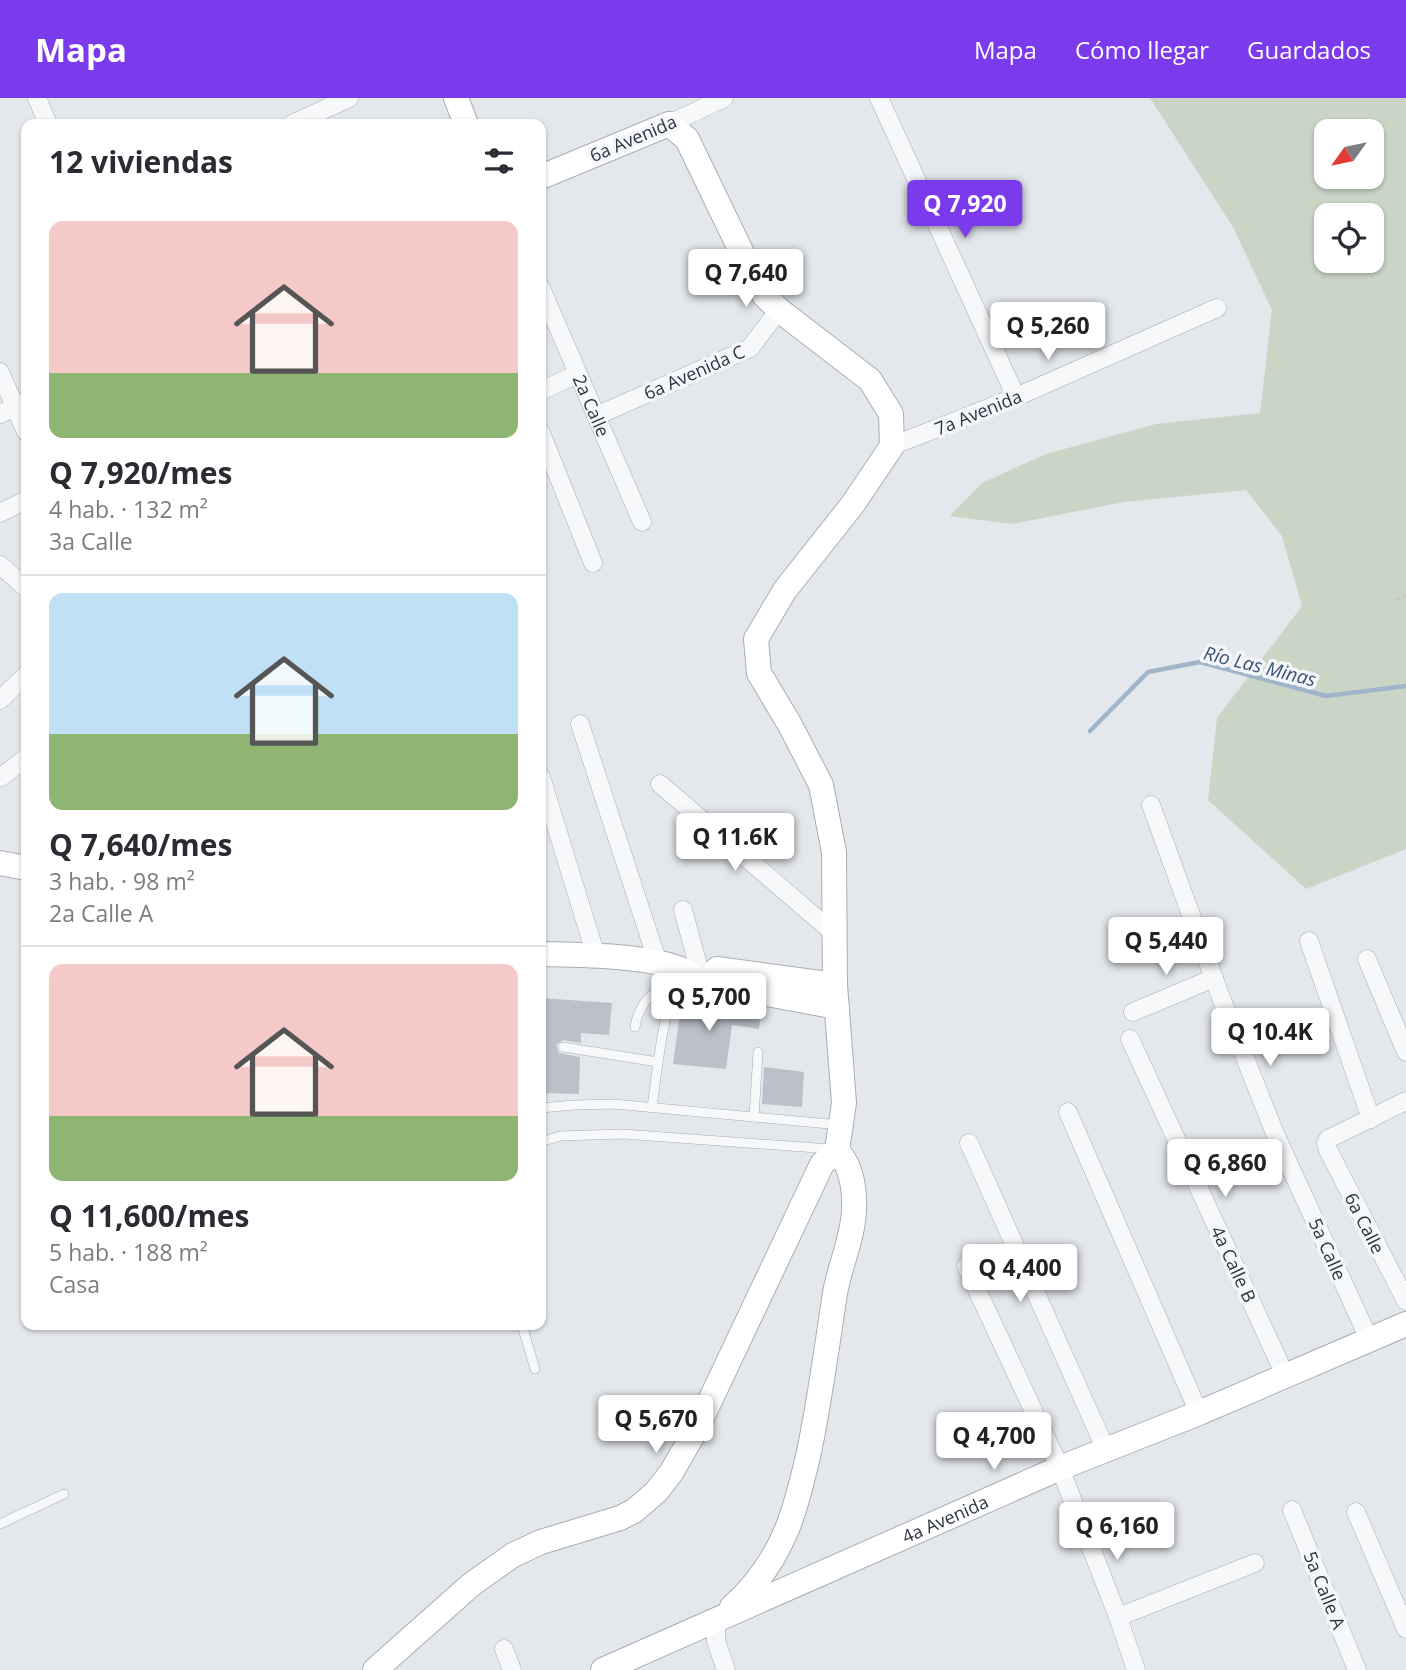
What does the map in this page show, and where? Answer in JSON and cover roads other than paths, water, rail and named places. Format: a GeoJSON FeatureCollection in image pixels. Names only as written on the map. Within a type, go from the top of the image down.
{"type":"FeatureCollection","features":[{"type":"Feature","properties":{"kind":"street"},"geometry":{"type":"LineString","coordinates":[[37,98],[46,119]]}},
{"type":"Feature","properties":{"kind":"street"},"geometry":{"type":"LineString","coordinates":[[303,119],[349,98]]}},
{"type":"Feature","properties":{"kind":"street"},"geometry":{"type":"LineString","coordinates":[[456,98],[465,119]]}},
{"type":"Feature","properties":{"kind":"street","name":"6a Avenida"},"geometry":{"type":"LineString","coordinates":[[546,175],[669,124],[722,98]]}},
{"type":"Feature","properties":{"kind":"street"},"geometry":{"type":"LineString","coordinates":[[879,98],[1016,397]]}},
{"type":"Feature","properties":{"kind":"street"},"geometry":{"type":"LineString","coordinates":[[375,1670],[472,1584],[513,1555],[541,1542],[620,1518],[634,1511],[656,1492],[671,1473],[698,1426],[822,1164],[837,1150],[842,1125],[844,1085],[836,996],[834,852],[821,785],[759,673],[756,639],[785,590],[853,504],[892,446],[891,414],[870,380],[779,310],[764,295],[687,139],[669,124]]}},
{"type":"Feature","properties":{"kind":"street","name":"2a Calle"},"geometry":{"type":"LineString","coordinates":[[546,300],[642,522]]}},
{"type":"Feature","properties":{"kind":"street","name":"7a Avenida"},"geometry":{"type":"LineString","coordinates":[[892,446],[1016,397],[1217,308]]}},
{"type":"Feature","properties":{"kind":"street","name":"6a Avenida C"},"geometry":{"type":"LineString","coordinates":[[596,416],[750,348],[779,310]]}},
{"type":"Feature","properties":{"kind":"street"},"geometry":{"type":"LineString","coordinates":[[0,372],[14,407]]}},
{"type":"Feature","properties":{"kind":"street"},"geometry":{"type":"LineString","coordinates":[[546,389],[578,374]]}},
{"type":"Feature","properties":{"kind":"street"},"geometry":{"type":"LineString","coordinates":[[546,446],[593,563]]}},
{"type":"Feature","properties":{"kind":"street"},"geometry":{"type":"LineString","coordinates":[[0,513],[21,502]]}},
{"type":"Feature","properties":{"kind":"street"},"geometry":{"type":"LineString","coordinates":[[0,565],[21,584]]}},
{"type":"Feature","properties":{"kind":"street"},"geometry":{"type":"LineString","coordinates":[[0,700],[21,680]]}},
{"type":"Feature","properties":{"kind":"street"},"geometry":{"type":"LineString","coordinates":[[580,724],[678,969],[698,981],[836,996]]}},
{"type":"Feature","properties":{"kind":"street"},"geometry":{"type":"LineString","coordinates":[[1,777],[21,762]]}},
{"type":"Feature","properties":{"kind":"street"},"geometry":{"type":"LineString","coordinates":[[660,784],[835,944]]}},
{"type":"Feature","properties":{"kind":"street"},"geometry":{"type":"LineString","coordinates":[[546,793],[596,956]]}},
{"type":"Feature","properties":{"kind":"street","name":"5a Calle"},"geometry":{"type":"LineString","coordinates":[[1152,806],[1214,978],[1276,1136],[1369,1339]]}},
{"type":"Feature","properties":{"kind":"street"},"geometry":{"type":"LineString","coordinates":[[0,863],[21,867]]}},
{"type":"Feature","properties":{"kind":"street"},"geometry":{"type":"LineString","coordinates":[[678,969],[683,910]]}},
{"type":"Feature","properties":{"kind":"street"},"geometry":{"type":"LineString","coordinates":[[1309,941],[1371,1119],[1406,1101]]}},
{"type":"Feature","properties":{"kind":"street"},"geometry":{"type":"LineString","coordinates":[[804,981],[815,976],[835,944]]}},
{"type":"Feature","properties":{"kind":"street"},"geometry":{"type":"LineString","coordinates":[[546,954],[596,956],[678,969],[804,981],[836,996]]}},
{"type":"Feature","properties":{"kind":"street"},"geometry":{"type":"LineString","coordinates":[[1367,959],[1406,1052]]}},
{"type":"Feature","properties":{"kind":"street"},"geometry":{"type":"LineString","coordinates":[[1133,1012],[1214,978]]}},
{"type":"Feature","properties":{"kind":"street","name":"4a Calle B"},"geometry":{"type":"LineString","coordinates":[[1130,1039],[1285,1376]]}},
{"type":"Feature","properties":{"kind":"street"},"geometry":{"type":"LineString","coordinates":[[1068,1112],[1199,1413]]}},
{"type":"Feature","properties":{"kind":"street","name":"6a Calle"},"geometry":{"type":"LineString","coordinates":[[1371,1119],[1328,1139],[1326,1143],[1406,1301]]}},
{"type":"Feature","properties":{"kind":"street"},"geometry":{"type":"LineString","coordinates":[[969,1143],[1106,1450]]}},
{"type":"Feature","properties":{"kind":"street"},"geometry":{"type":"LineString","coordinates":[[726,1670],[716,1641],[716,1621],[751,1589],[772,1558],[788,1527],[802,1480],[820,1399],[836,1290],[854,1211],[851,1175],[837,1150]]}},
{"type":"Feature","properties":{"kind":"street"},"geometry":{"type":"LineString","coordinates":[[966,1266],[1060,1468],[1118,1617],[1132,1669]]}},
{"type":"Feature","properties":{"kind":"street","name":"4a Avenida"},"geometry":{"type":"LineString","coordinates":[[603,1670],[1060,1468],[1199,1413],[1406,1324]]}},
{"type":"Feature","properties":{"kind":"street","name":"5a Calle A"},"geometry":{"type":"LineString","coordinates":[[1292,1510],[1357,1670]]}},
{"type":"Feature","properties":{"kind":"street"},"geometry":{"type":"LineString","coordinates":[[1356,1512],[1406,1629]]}},
{"type":"Feature","properties":{"kind":"street"},"geometry":{"type":"LineString","coordinates":[[1118,1617],[1255,1563]]}},
{"type":"Feature","properties":{"kind":"street"},"geometry":{"type":"LineString","coordinates":[[503,1650],[512,1670]]}},
{"type":"Feature","properties":{"kind":"lane"},"geometry":{"type":"LineString","coordinates":[[635,1027],[641,1006],[678,969]]}},
{"type":"Feature","properties":{"kind":"lane"},"geometry":{"type":"LineString","coordinates":[[652,1108],[658,1062],[678,969]]}},
{"type":"Feature","properties":{"kind":"lane"},"geometry":{"type":"LineString","coordinates":[[563,1046],[658,1062]]}},
{"type":"Feature","properties":{"kind":"lane"},"geometry":{"type":"LineString","coordinates":[[754,1117],[758,1052]]}},
{"type":"Feature","properties":{"kind":"lane"},"geometry":{"type":"LineString","coordinates":[[546,1107],[614,1104],[842,1125]]}},
{"type":"Feature","properties":{"kind":"lane"},"geometry":{"type":"LineString","coordinates":[[546,1140],[560,1136],[623,1134],[837,1150]]}},
{"type":"Feature","properties":{"kind":"lane"},"geometry":{"type":"LineString","coordinates":[[524,1330],[535,1368]]}},
{"type":"Feature","properties":{"kind":"lane"},"geometry":{"type":"LineString","coordinates":[[0,1524],[64,1493]]}},
{"type":"Feature","properties":{"kind":"waterway","name":"Río Las Minas"},"geometry":{"type":"LineString","coordinates":[[1090,731],[1148,672],[1200,662],[1326,696],[1406,686]]}}]}
